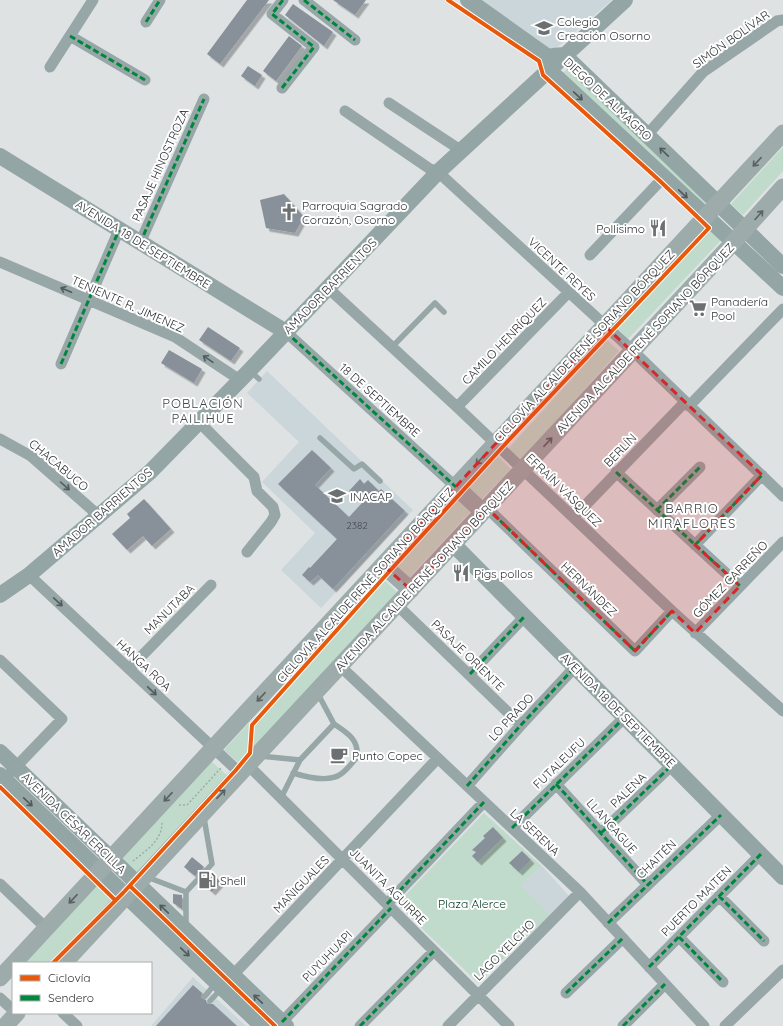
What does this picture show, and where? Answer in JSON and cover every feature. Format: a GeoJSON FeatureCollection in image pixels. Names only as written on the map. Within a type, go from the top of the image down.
{"type":"FeatureCollection","features":[{"type":"Feature","properties":{"kind":"main road"},"geometry":{"type":"LineString","coordinates":[[14,962],[46,928],[111,866],[214,748],[783,133]]}},
{"type":"Feature","properties":{"kind":"main road","name":"AVENIDA ALCALDE RENÉ SORIANO BÓRQUEZ"},"geometry":{"type":"LineString","coordinates":[[65,962],[740,236],[783,187]]}},
{"type":"Feature","properties":{"kind":"main road"},"geometry":{"type":"LineString","coordinates":[[456,487],[485,510]]}},
{"type":"Feature","properties":{"kind":"main road"},"geometry":{"type":"LineString","coordinates":[[383,565],[410,590]]}},
{"type":"Feature","properties":{"kind":"main road"},"geometry":{"type":"LineString","coordinates":[[0,978],[12,964]]}},
{"type":"Feature","properties":{"kind":"main road"},"geometry":{"type":"LineString","coordinates":[[5,1026],[16,1014]]}},
{"type":"Feature","properties":{"kind":"street"},"geometry":{"type":"LineString","coordinates":[[50,67],[93,0]]}},
{"type":"Feature","properties":{"kind":"street"},"geometry":{"type":"LineString","coordinates":[[146,22],[160,0]]}},
{"type":"Feature","properties":{"kind":"street"},"geometry":{"type":"LineString","coordinates":[[282,88],[314,47],[272,14],[283,0]]}},
{"type":"Feature","properties":{"kind":"street"},"geometry":{"type":"LineString","coordinates":[[304,0],[355,40]]}},
{"type":"Feature","properties":{"kind":"street"},"geometry":{"type":"LineString","coordinates":[[468,0],[548,63]]}},
{"type":"Feature","properties":{"kind":"street"},"geometry":{"type":"LineString","coordinates":[[564,55],[625,0]]}},
{"type":"Feature","properties":{"kind":"street","name":"SIMÓN BOLÍVAR"},"geometry":{"type":"LineString","coordinates":[[647,135],[703,72],[777,21],[783,20]]}},
{"type":"Feature","properties":{"kind":"street"},"geometry":{"type":"LineString","coordinates":[[70,36],[144,80]]}},
{"type":"Feature","properties":{"kind":"street","name":"DIEGO DE ALMAGRO"},"geometry":{"type":"LineString","coordinates":[[783,266],[740,236],[706,216],[634,149],[548,63],[564,55],[718,204],[740,236],[783,288]]}},
{"type":"Feature","properties":{"kind":"street","name":"AMADOR BARRIENTOS"},"geometry":{"type":"LineString","coordinates":[[0,595],[29,575],[150,472],[199,422],[249,377],[286,332],[438,172],[462,151],[548,63]]}},
{"type":"Feature","properties":{"kind":"street","name":"PASAJE HINOSTROZA"},"geometry":{"type":"LineString","coordinates":[[140,243],[204,99]]}},
{"type":"Feature","properties":{"kind":"street"},"geometry":{"type":"LineString","coordinates":[[389,103],[462,151]]}},
{"type":"Feature","properties":{"kind":"street","name":"VICENTE REYES"},"geometry":{"type":"LineString","coordinates":[[345,111],[430,169],[438,172],[633,351],[783,496]]}},
{"type":"Feature","properties":{"kind":"street"},"geometry":{"type":"LineString","coordinates":[[634,149],[647,135]]}},
{"type":"Feature","properties":{"kind":"street","name":"AVENIDA 18 DE SEPTIEMBRE"},"geometry":{"type":"LineString","coordinates":[[0,156],[286,332]]}},
{"type":"Feature","properties":{"kind":"street"},"geometry":{"type":"LineString","coordinates":[[590,255],[664,177]]}},
{"type":"Feature","properties":{"kind":"street"},"geometry":{"type":"LineString","coordinates":[[61,364],[119,230]]}},
{"type":"Feature","properties":{"kind":"street","name":"TENIENTE R. JIMENEZ"},"geometry":{"type":"LineString","coordinates":[[0,262],[175,338],[249,377]]}},
{"type":"Feature","properties":{"kind":"street","name":"EFRAÍN VÁSQUEZ"},"geometry":{"type":"LineString","coordinates":[[328,288],[496,443],[695,633],[783,711]]}},
{"type":"Feature","properties":{"kind":"street","name":"CAMILO HENRÍQUEZ"},"geometry":{"type":"LineString","coordinates":[[457,407],[569,292]]}},
{"type":"Feature","properties":{"kind":"street","name":"BERLÍN"},"geometry":{"type":"LineString","coordinates":[[574,517],[616,472],[783,309]]}},
{"type":"Feature","properties":{"kind":"street","name":"18 DE SEPTIEMBRE"},"geometry":{"type":"LineString","coordinates":[[286,332],[456,487]]}},
{"type":"Feature","properties":{"kind":"street"},"geometry":{"type":"LineString","coordinates":[[199,422],[254,478],[257,491],[273,507],[275,515],[271,522],[247,552]]}},
{"type":"Feature","properties":{"kind":"street","name":"CHACABUCO"},"geometry":{"type":"LineString","coordinates":[[0,439],[31,456],[98,515]]}},
{"type":"Feature","properties":{"kind":"street"},"geometry":{"type":"LineString","coordinates":[[657,510],[700,467]]}},
{"type":"Feature","properties":{"kind":"street"},"geometry":{"type":"LineString","coordinates":[[616,472],[740,586]]}},
{"type":"Feature","properties":{"kind":"street"},"geometry":{"type":"LineString","coordinates":[[695,545],[762,476]]}},
{"type":"Feature","properties":{"kind":"street","name":"HERNÁNDEZ"},"geometry":{"type":"LineString","coordinates":[[485,510],[635,651],[672,611]]}},
{"type":"Feature","properties":{"kind":"street","name":"GÓMEZ CARREÑO"},"geometry":{"type":"LineString","coordinates":[[695,633],[783,542]]}},
{"type":"Feature","properties":{"kind":"street","name":"AVENIDA 18 DE SEPTIEMBRE"},"geometry":{"type":"LineString","coordinates":[[453,544],[783,877]]}},
{"type":"Feature","properties":{"kind":"street","name":"HANGA ROA"},"geometry":{"type":"LineString","coordinates":[[29,575],[227,761],[248,765]]}},
{"type":"Feature","properties":{"kind":"street","name":"MANUTABA"},"geometry":{"type":"LineString","coordinates":[[128,669],[211,585]]}},
{"type":"Feature","properties":{"kind":"street","name":"PASAJE ORIENTE"},"geometry":{"type":"LineString","coordinates":[[397,605],[521,725]]}},
{"type":"Feature","properties":{"kind":"street"},"geometry":{"type":"LineString","coordinates":[[470,674],[525,616]]}},
{"type":"Feature","properties":{"kind":"street"},"geometry":{"type":"LineString","coordinates":[[0,660],[62,719],[16,767],[2,777]]}},
{"type":"Feature","properties":{"kind":"street","name":"LA SERENA"},"geometry":{"type":"LineString","coordinates":[[340,666],[580,892],[704,1026]]}},
{"type":"Feature","properties":{"kind":"street","name":"LO PRADO"},"geometry":{"type":"LineString","coordinates":[[467,786],[575,667]]}},
{"type":"Feature","properties":{"kind":"street","name":"FUTALEUFU"},"geometry":{"type":"LineString","coordinates":[[512,828],[625,717]]}},
{"type":"Feature","properties":{"kind":"street","name":"AVENIDA CÉSAR ERCILLA"},"geometry":{"type":"LineString","coordinates":[[0,752],[111,866],[136,885],[219,985],[262,1026]]}},
{"type":"Feature","properties":{"kind":"street","name":"MAÑIGUALES"},"geometry":{"type":"LineString","coordinates":[[235,977],[438,758]]}},
{"type":"Feature","properties":{"kind":"street","name":"JUANITA AGUIRRE"},"geometry":{"type":"LineString","coordinates":[[248,765],[509,1026]]}},
{"type":"Feature","properties":{"kind":"street","name":"PALENA"},"geometry":{"type":"LineString","coordinates":[[601,833],[672,765]]}},
{"type":"Feature","properties":{"kind":"street","name":"AVENIDA CÉSAR ERCILLA"},"geometry":{"type":"LineString","coordinates":[[2,777],[136,885],[284,1024]]}},
{"type":"Feature","properties":{"kind":"street","name":"LLANCAGUE"},"geometry":{"type":"LineString","coordinates":[[556,784],[648,885]]}},
{"type":"Feature","properties":{"kind":"street","name":"PUYUHUAPI"},"geometry":{"type":"LineString","coordinates":[[284,1024],[484,802]]}},
{"type":"Feature","properties":{"kind":"street","name":"CHAITÉN"},"geometry":{"type":"LineString","coordinates":[[608,923],[721,815]]}},
{"type":"Feature","properties":{"kind":"street","name":"PUERTO MAITEN"},"geometry":{"type":"LineString","coordinates":[[649,967],[760,854]]}},
{"type":"Feature","properties":{"kind":"street"},"geometry":{"type":"LineString","coordinates":[[0,884],[46,928]]}},
{"type":"Feature","properties":{"kind":"street","name":"LAGO YELCHO"},"geometry":{"type":"LineString","coordinates":[[448,1026],[580,892]]}},
{"type":"Feature","properties":{"kind":"street"},"geometry":{"type":"LineString","coordinates":[[720,896],[764,941]]}},
{"type":"Feature","properties":{"kind":"street"},"geometry":{"type":"LineString","coordinates":[[679,936],[723,982]]}},
{"type":"Feature","properties":{"kind":"street"},"geometry":{"type":"LineString","coordinates":[[566,993],[623,938]]}},
{"type":"Feature","properties":{"kind":"street"},"geometry":{"type":"LineString","coordinates":[[360,1026],[434,951]]}},
{"type":"Feature","properties":{"kind":"street"},"geometry":{"type":"LineString","coordinates":[[724,1026],[783,970]]}},
{"type":"Feature","properties":{"kind":"street"},"geometry":{"type":"LineString","coordinates":[[622,1026],[665,984]]}},
{"type":"Feature","properties":{"kind":"street"},"geometry":{"type":"LineString","coordinates":[[0,998],[12,1009]]}},
{"type":"Feature","properties":{"kind":"street"},"geometry":{"type":"LineString","coordinates":[[64,1014],[77,1026]]}},
{"type":"Feature","properties":{"kind":"lane"},"geometry":{"type":"LineString","coordinates":[[392,347],[435,303],[444,312]]}},
{"type":"Feature","properties":{"kind":"lane"},"geometry":{"type":"LineString","coordinates":[[320,438],[354,469],[362,464],[380,481]]}},
{"type":"Feature","properties":{"kind":"lane"},"geometry":{"type":"LineString","coordinates":[[293,773],[312,777],[331,777],[341,775],[357,757],[357,747],[352,736],[334,724],[316,692]]}},
{"type":"Feature","properties":{"kind":"lane"},"geometry":{"type":"LineString","coordinates":[[281,798],[300,760],[334,724]]}},
{"type":"Feature","properties":{"kind":"lane"},"geometry":{"type":"LineString","coordinates":[[248,765],[300,760]]}},
{"type":"Feature","properties":{"kind":"lane"},"geometry":{"type":"LineString","coordinates":[[186,931],[186,892],[212,864],[203,813]]}},
{"type":"Feature","properties":{"kind":"lane"},"geometry":{"type":"LineString","coordinates":[[136,885],[186,892]]}},
{"type":"Feature","properties":{"kind":"lane"},"geometry":{"type":"LineString","coordinates":[[205,996],[227,978],[235,977]]}},
{"type":"Feature","properties":{"kind":"lane"},"geometry":{"type":"LineString","coordinates":[[210,1001],[219,985]]}},
{"type":"Feature","properties":{"kind":"path"},"geometry":{"type":"LineString","coordinates":[[187,805],[227,761]]}},
{"type":"Feature","properties":{"kind":"path"},"geometry":{"type":"LineString","coordinates":[[111,866],[153,844],[162,832]]}},
{"type":"Feature","properties":{"kind":"highlighted area"},"geometry":{"type":"Polygon","coordinates":[[[605,326],[762,475],[695,545],[740,586],[695,633],[672,611],[635,651],[487,508],[411,590],[383,565],[605,326]]]}},
{"type":"Feature","properties":{"kind":"shaded area","name":"Colegio Creación Osorno"},"geometry":{"type":"Polygon","coordinates":[[[469,0],[612,0],[548,55],[469,0]]]}},
{"type":"Feature","properties":{"kind":"shaded area","name":"INACAP"},"geometry":{"type":"Polygon","coordinates":[[[267,371],[413,510],[321,608],[281,570],[315,533],[262,482],[299,442],[247,393],[267,371]]]}},
{"type":"Feature","properties":{"kind":"shaded area"},"geometry":{"type":"Polygon","coordinates":[[[542,866],[569,896],[550,915],[521,885],[542,866]]]}},
{"type":"Feature","properties":{"kind":"shaded area"},"geometry":{"type":"Polygon","coordinates":[[[193,977],[246,1026],[151,1026],[193,977]]]}},
{"type":"Feature","properties":{"kind":"green space"},"geometry":{"type":"Polygon","coordinates":[[[569,68],[709,203],[705,208],[562,73],[569,68]]]}},
{"type":"Feature","properties":{"kind":"green space"},"geometry":{"type":"Polygon","coordinates":[[[783,147],[783,171],[743,215],[731,204],[783,147]]]}},
{"type":"Feature","properties":{"kind":"green space"},"geometry":{"type":"Polygon","coordinates":[[[709,226],[722,239],[628,339],[615,326],[709,226]]]}},
{"type":"Feature","properties":{"kind":"green space"},"geometry":{"type":"Polygon","coordinates":[[[607,340],[619,351],[521,460],[508,449],[607,340]]]}},
{"type":"Feature","properties":{"kind":"green space"},"geometry":{"type":"Polygon","coordinates":[[[498,456],[511,469],[479,502],[466,490],[498,456]]]}},
{"type":"Feature","properties":{"kind":"green space"},"geometry":{"type":"Polygon","coordinates":[[[460,497],[473,509],[408,579],[395,566],[460,497]]]}},
{"type":"Feature","properties":{"kind":"green space"},"geometry":{"type":"Polygon","coordinates":[[[382,578],[399,594],[242,766],[224,750],[382,578]]]}},
{"type":"Feature","properties":{"kind":"green space"},"geometry":{"type":"Polygon","coordinates":[[[210,760],[231,779],[140,878],[119,859],[210,760]]]}},
{"type":"Feature","properties":{"kind":"green space","name":"Plaza Alerce"},"geometry":{"type":"Polygon","coordinates":[[[484,813],[542,866],[521,885],[550,915],[478,983],[397,904],[484,813]]]}},
{"type":"Feature","properties":{"kind":"green space"},"geometry":{"type":"Polygon","coordinates":[[[98,880],[116,897],[57,962],[23,962],[98,880]]]}},
{"type":"Feature","properties":{"kind":"building"},"geometry":{"type":"Polygon","coordinates":[[[247,0],[269,0],[220,64],[207,54],[247,0]]]}},
{"type":"Feature","properties":{"kind":"building"},"geometry":{"type":"Polygon","coordinates":[[[333,0],[366,0],[355,15],[333,0]]]}},
{"type":"Feature","properties":{"kind":"building"},"geometry":{"type":"Polygon","coordinates":[[[293,4],[333,32],[324,46],[285,15],[293,4]]]}},
{"type":"Feature","properties":{"kind":"building"},"geometry":{"type":"Polygon","coordinates":[[[289,36],[302,46],[276,81],[263,71],[289,36]]]}},
{"type":"Feature","properties":{"kind":"building"},"geometry":{"type":"Polygon","coordinates":[[[248,66],[262,75],[255,86],[241,76],[248,66]]]}},
{"type":"Feature","properties":{"kind":"building"},"geometry":{"type":"Polygon","coordinates":[[[284,194],[304,217],[295,233],[266,228],[260,200],[284,194]]]}},
{"type":"Feature","properties":{"kind":"building"},"geometry":{"type":"Polygon","coordinates":[[[208,327],[240,348],[231,361],[199,340],[208,327]]]}},
{"type":"Feature","properties":{"kind":"building"},"geometry":{"type":"Polygon","coordinates":[[[169,350],[202,369],[194,383],[161,363],[169,350]]]}},
{"type":"Feature","properties":{"kind":"building","name":"INACAP"},"geometry":{"type":"Polygon","coordinates":[[[312,450],[331,468],[315,485],[349,517],[362,503],[349,491],[360,479],[364,484],[368,480],[379,491],[381,489],[405,511],[333,589],[318,575],[310,582],[302,575],[337,539],[278,484],[312,450]]]}},
{"type":"Feature","properties":{"kind":"building"},"geometry":{"type":"Polygon","coordinates":[[[144,499],[171,529],[152,546],[143,536],[127,550],[112,534],[130,518],[127,514],[144,499]]]}},
{"type":"Feature","properties":{"kind":"building"},"geometry":{"type":"Polygon","coordinates":[[[493,827],[503,838],[478,862],[472,856],[476,852],[472,850],[485,838],[483,836],[493,827]]]}},
{"type":"Feature","properties":{"kind":"building"},"geometry":{"type":"Polygon","coordinates":[[[522,851],[531,860],[519,872],[509,863],[522,851]]]}},
{"type":"Feature","properties":{"kind":"building"},"geometry":{"type":"Polygon","coordinates":[[[192,857],[204,867],[195,876],[184,867],[192,857]]]}},
{"type":"Feature","properties":{"kind":"building"},"geometry":{"type":"Polygon","coordinates":[[[210,872],[221,882],[212,892],[201,882],[210,872]]]}},
{"type":"Feature","properties":{"kind":"building"},"geometry":{"type":"Polygon","coordinates":[[[173,894],[182,895],[182,909],[173,903],[173,894]]]}},
{"type":"Feature","properties":{"kind":"building"},"geometry":{"type":"Polygon","coordinates":[[[193,985],[202,993],[201,998],[206,1000],[207,1004],[213,1004],[237,1026],[156,1026],[193,985]]]}},
{"type":"Feature","properties":{"kind":"marked path"},"geometry":{"type":"LineString","coordinates":[[146,22],[160,0]]}},
{"type":"Feature","properties":{"kind":"marked path"},"geometry":{"type":"LineString","coordinates":[[282,88],[314,47],[272,14],[283,0]]}},
{"type":"Feature","properties":{"kind":"marked path"},"geometry":{"type":"LineString","coordinates":[[304,0],[355,40]]}},
{"type":"Feature","properties":{"kind":"marked path"},"geometry":{"type":"LineString","coordinates":[[70,36],[145,80]]}},
{"type":"Feature","properties":{"kind":"marked path"},"geometry":{"type":"LineString","coordinates":[[140,243],[204,99]]}},
{"type":"Feature","properties":{"kind":"marked path"},"geometry":{"type":"LineString","coordinates":[[61,364],[119,230]]}},
{"type":"Feature","properties":{"kind":"marked path"},"geometry":{"type":"LineString","coordinates":[[286,332],[456,487]]}},
{"type":"Feature","properties":{"kind":"marked path"},"geometry":{"type":"LineString","coordinates":[[657,510],[700,467]]}},
{"type":"Feature","properties":{"kind":"marked path"},"geometry":{"type":"LineString","coordinates":[[616,472],[740,586]]}},
{"type":"Feature","properties":{"kind":"marked path"},"geometry":{"type":"LineString","coordinates":[[695,545],[762,475]]}},
{"type":"Feature","properties":{"kind":"marked path"},"geometry":{"type":"LineString","coordinates":[[487,508],[635,651],[672,611]]}},
{"type":"Feature","properties":{"kind":"marked path"},"geometry":{"type":"LineString","coordinates":[[470,674],[525,616]]}},
{"type":"Feature","properties":{"kind":"marked path"},"geometry":{"type":"LineString","coordinates":[[467,786],[575,667]]}},
{"type":"Feature","properties":{"kind":"marked path"},"geometry":{"type":"LineString","coordinates":[[512,828],[625,717]]}},
{"type":"Feature","properties":{"kind":"marked path"},"geometry":{"type":"LineString","coordinates":[[601,833],[672,765]]}},
{"type":"Feature","properties":{"kind":"marked path"},"geometry":{"type":"LineString","coordinates":[[556,784],[648,885]]}},
{"type":"Feature","properties":{"kind":"marked path"},"geometry":{"type":"LineString","coordinates":[[387,904],[484,802]]}},
{"type":"Feature","properties":{"kind":"marked path"},"geometry":{"type":"LineString","coordinates":[[608,923],[721,815]]}},
{"type":"Feature","properties":{"kind":"marked path"},"geometry":{"type":"LineString","coordinates":[[649,967],[761,854]]}},
{"type":"Feature","properties":{"kind":"marked path"},"geometry":{"type":"LineString","coordinates":[[719,896],[764,941]]}},
{"type":"Feature","properties":{"kind":"marked path"},"geometry":{"type":"LineString","coordinates":[[282,1022],[391,908]]}},
{"type":"Feature","properties":{"kind":"marked path"},"geometry":{"type":"LineString","coordinates":[[679,937],[723,982]]}},
{"type":"Feature","properties":{"kind":"marked path"},"geometry":{"type":"LineString","coordinates":[[566,993],[623,938]]}},
{"type":"Feature","properties":{"kind":"marked path"},"geometry":{"type":"LineString","coordinates":[[360,1026],[434,951]]}},
{"type":"Feature","properties":{"kind":"marked path"},"geometry":{"type":"LineString","coordinates":[[623,1026],[665,984]]}},
{"type":"Feature","properties":{"kind":"cycle path","name":"CICLOVÍA ALCALDE RENÉ SORIANO BÓRQUEZ"},"geometry":{"type":"LineString","coordinates":[[54,962],[123,893],[236,770],[250,753],[252,725],[508,441],[709,228],[660,181],[543,75],[539,61],[448,0]]}},
{"type":"Feature","properties":{"kind":"cycle path"},"geometry":{"type":"LineString","coordinates":[[0,787],[115,900]]}},
{"type":"Feature","properties":{"kind":"cycle path"},"geometry":{"type":"LineString","coordinates":[[130,886],[275,1026]]}},
{"type":"Feature","properties":{"kind":"place","name":"Colegio Creación Osorno"},"geometry":{"type":"Point","coordinates":[544,28]}},
{"type":"Feature","properties":{"kind":"place","name":"Parroquia Sagrado Corazón, Osorno"},"geometry":{"type":"Point","coordinates":[289,212]}},
{"type":"Feature","properties":{"kind":"place","name":"Pollisimo"},"geometry":{"type":"Point","coordinates":[658,228]}},
{"type":"Feature","properties":{"kind":"place","name":"Panadería Pool"},"geometry":{"type":"Point","coordinates":[698,308]}},
{"type":"Feature","properties":{"kind":"place","name":"INACAP"},"geometry":{"type":"Point","coordinates":[337,496]}},
{"type":"Feature","properties":{"kind":"place","name":"Pigs pollos"},"geometry":{"type":"Point","coordinates":[461,573]}},
{"type":"Feature","properties":{"kind":"place","name":"Punto Copec"},"geometry":{"type":"Point","coordinates":[339,755]}},
{"type":"Feature","properties":{"kind":"place","name":"Shell"},"geometry":{"type":"Point","coordinates":[207,880]}},
{"type":"Feature","properties":{"kind":"district","name":"POBLACIÓN PAILIHUE"},"geometry":{"type":"Point","coordinates":[203,410]}},
{"type":"Feature","properties":{"kind":"district","name":"BARRIO MIRAFLORES"},"geometry":{"type":"Point","coordinates":[692,516]}}]}
